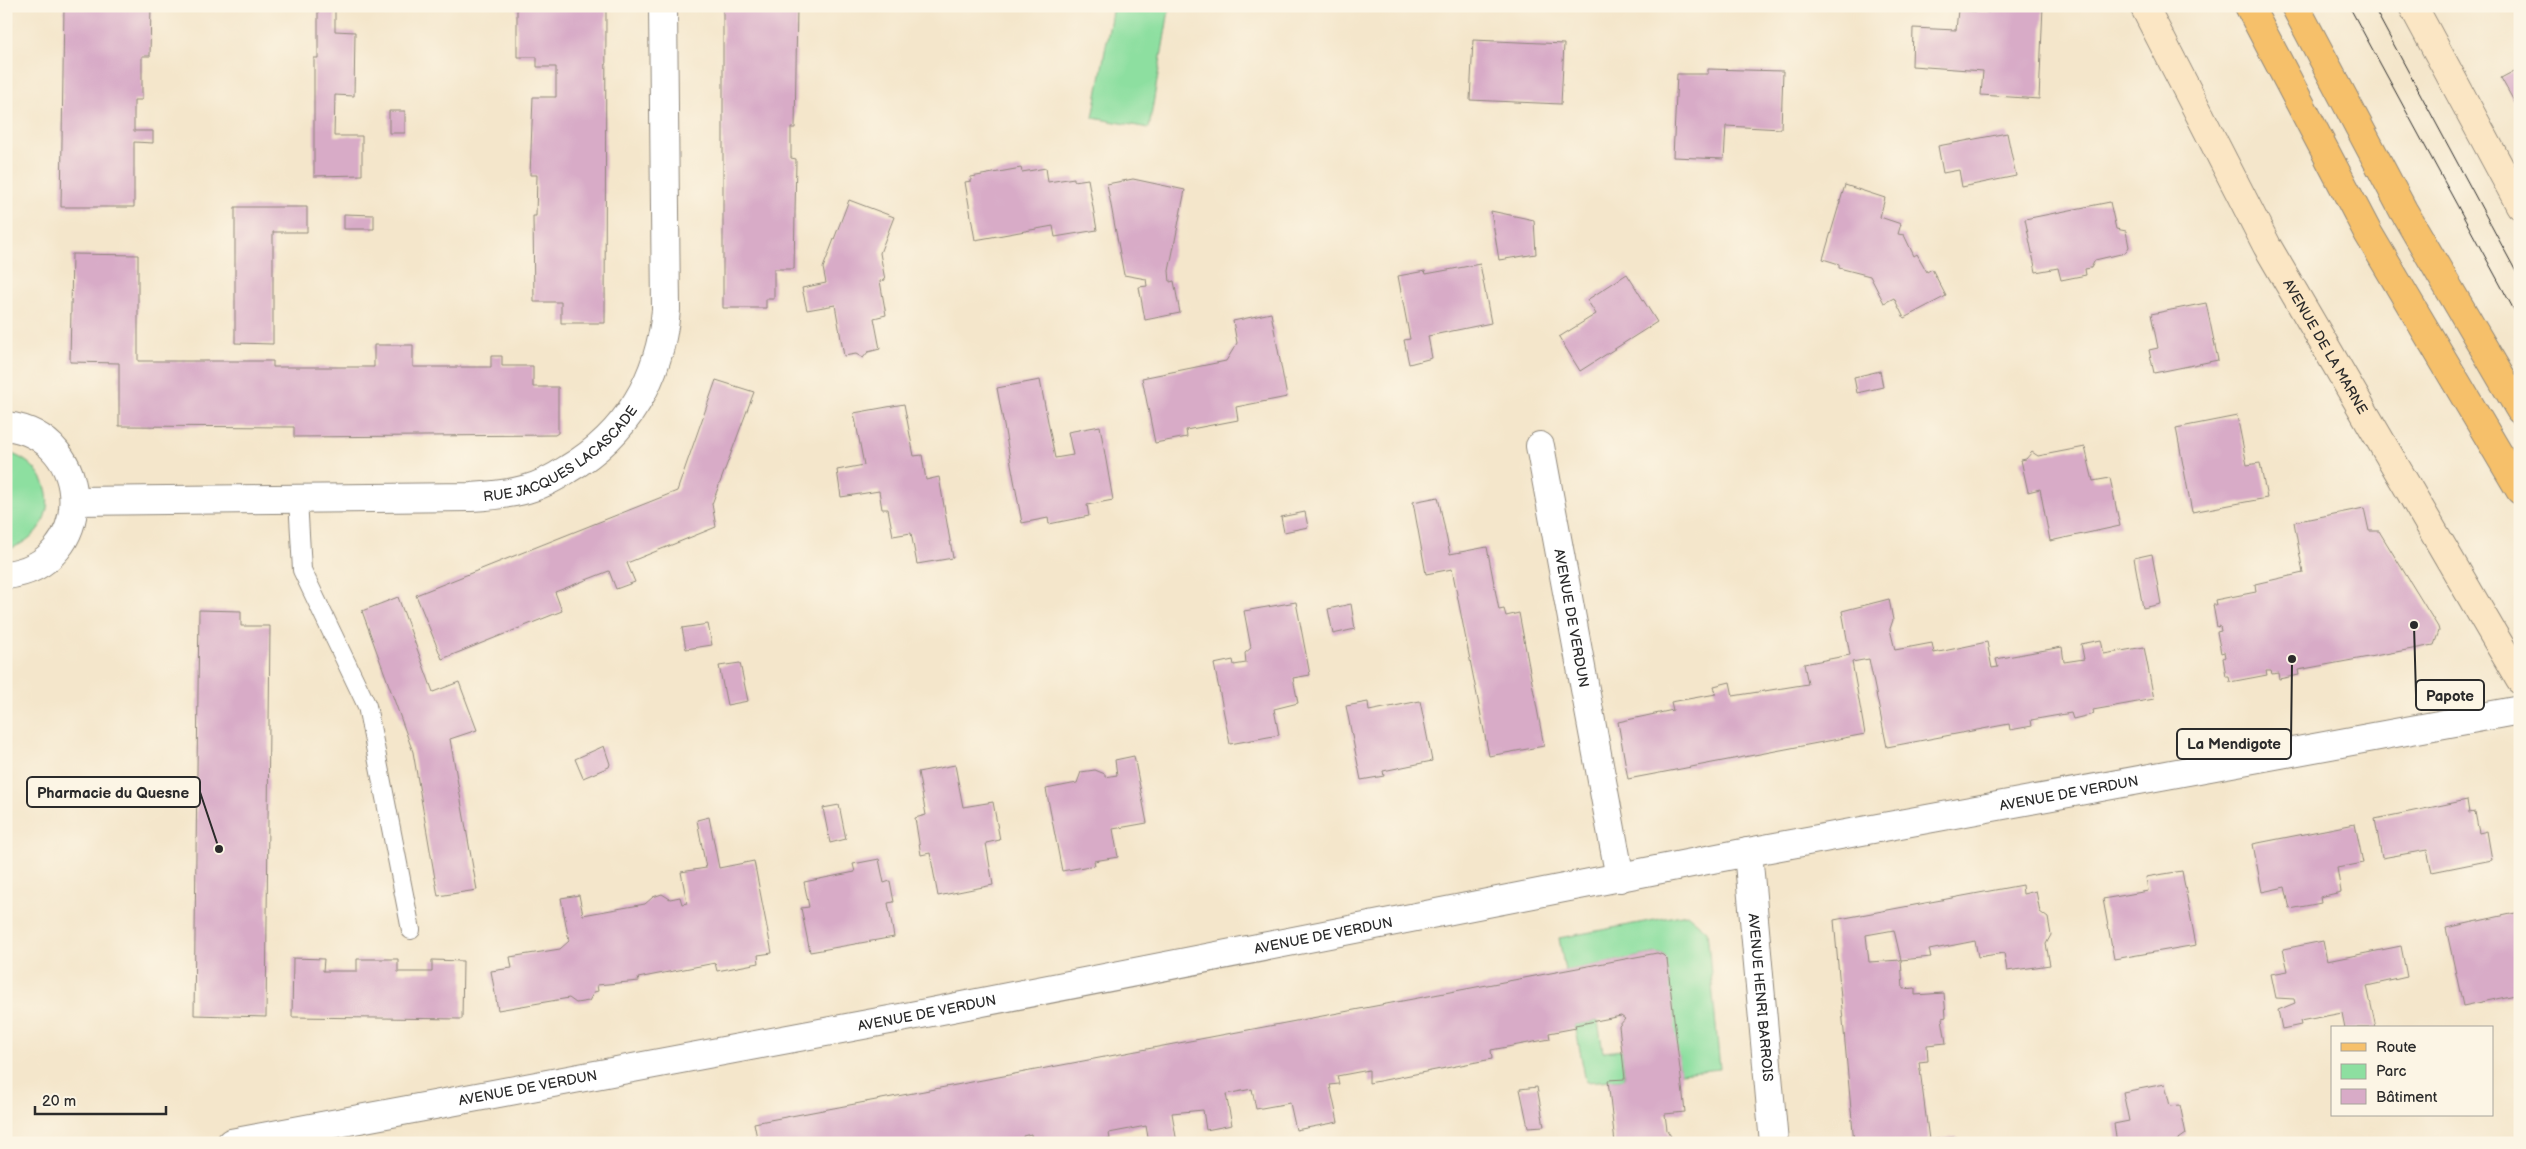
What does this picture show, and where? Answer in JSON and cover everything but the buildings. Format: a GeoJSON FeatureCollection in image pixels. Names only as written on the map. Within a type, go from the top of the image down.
{"type":"FeatureCollection","features":[{"type":"Feature","properties":{"kind":"main road"},"geometry":{"type":"LineString","coordinates":[[2249,6],[2377,248],[2520,490]]}},
{"type":"Feature","properties":{"kind":"main road"},"geometry":{"type":"LineString","coordinates":[[2295,6],[2403,210],[2520,410]]}},
{"type":"Feature","properties":{"kind":"street","name":"RUE JACQUES LACASCADE"},"geometry":{"type":"LineString","coordinates":[[74,501],[471,497],[529,489],[552,479],[579,463],[605,442],[625,422],[643,396],[664,338],[666,320],[663,6]]}},
{"type":"Feature","properties":{"kind":"street","name":"AVENUE DE LA MARNE"},"geometry":{"type":"LineString","coordinates":[[2144,6],[2267,246],[2520,680]]}},
{"type":"Feature","properties":{"kind":"street"},"geometry":{"type":"LineString","coordinates":[[2413,6],[2520,205]]}},
{"type":"Feature","properties":{"kind":"street"},"geometry":{"type":"LineString","coordinates":[[6,426],[31,433],[52,447],[66,466],[71,477],[74,501],[66,534],[52,553],[34,567],[6,575]]}},
{"type":"Feature","properties":{"kind":"street","name":"AVENUE DE VERDUN"},"geometry":{"type":"LineString","coordinates":[[1540,446],[1620,878]]}},
{"type":"Feature","properties":{"kind":"street","name":"AVENUE DE VERDUN"},"geometry":{"type":"LineString","coordinates":[[231,1143],[911,1016],[1748,852],[2520,710]]}},
{"type":"Feature","properties":{"kind":"street","name":"AVENUE HENRI BARROIS"},"geometry":{"type":"LineString","coordinates":[[1748,852],[1774,1143]]}},
{"type":"Feature","properties":{"kind":"lane"},"geometry":{"type":"LineString","coordinates":[[298,499],[302,570],[367,706],[411,930]]}},
{"type":"Feature","properties":{"kind":"green space"},"geometry":{"type":"Polygon","coordinates":[[[1113,6],[1148,6],[1169,10],[1149,128],[1093,118],[1113,6]]]}},
{"type":"Feature","properties":{"kind":"green space"},"geometry":{"type":"Polygon","coordinates":[[[6,452],[24,460],[37,472],[45,486],[48,501],[45,516],[37,530],[24,542],[6,550],[6,452]]]}},
{"type":"Feature","properties":{"kind":"green space"},"geometry":{"type":"Polygon","coordinates":[[[1687,914],[1707,931],[1720,1069],[1680,1073],[1665,956],[1657,953],[1565,971],[1559,938],[1687,914]]]}},
{"type":"Feature","properties":{"kind":"green space"},"geometry":{"type":"Polygon","coordinates":[[[1598,1021],[1603,1052],[1622,1050],[1625,1079],[1586,1082],[1575,1025],[1598,1021]]]}},
{"type":"Feature","properties":{"kind":"tram line"},"geometry":{"type":"LineString","coordinates":[[2349,6],[2520,321]]}},
{"type":"Feature","properties":{"kind":"tram line"},"geometry":{"type":"LineString","coordinates":[[2373,6],[2520,279]]}},
{"type":"Feature","properties":{"kind":"place","name":"Papote"},"geometry":{"type":"Point","coordinates":[2414,625]}},
{"type":"Feature","properties":{"kind":"place","name":"La Mendigote"},"geometry":{"type":"Point","coordinates":[2292,659]}},
{"type":"Feature","properties":{"kind":"place","name":"Pharmacie du Quesne"},"geometry":{"type":"Point","coordinates":[219,849]}}]}
